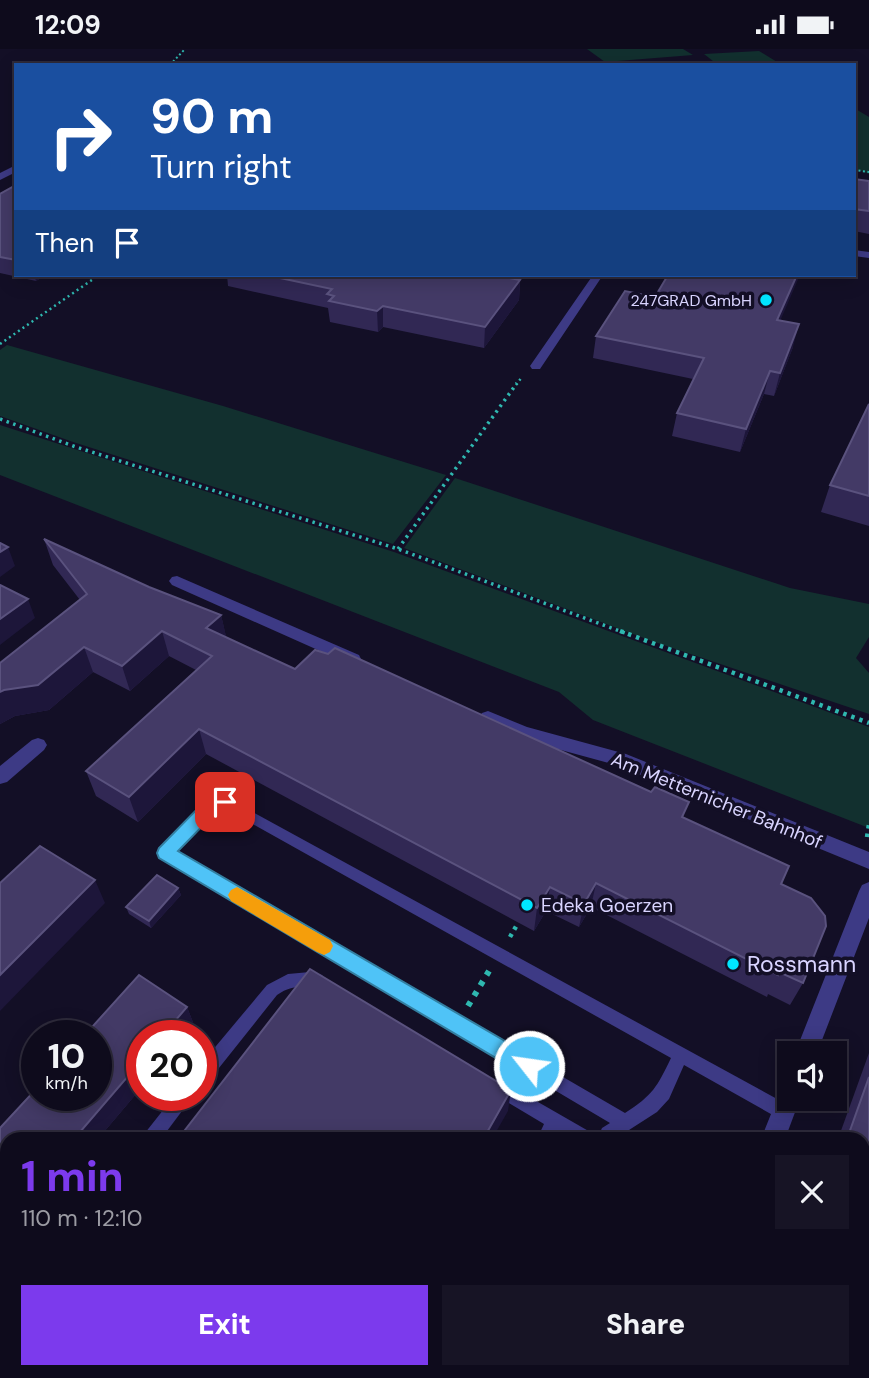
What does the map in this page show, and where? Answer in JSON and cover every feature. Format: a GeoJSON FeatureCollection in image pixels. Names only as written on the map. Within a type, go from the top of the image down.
{"type":"FeatureCollection","features":[{"type":"Feature","properties":{"kind":"street"},"geometry":{"type":"LineString","coordinates":[[536,366],[597,277]]}},
{"type":"Feature","properties":{"kind":"street"},"geometry":{"type":"LineString","coordinates":[[177,582],[375,668]]}},
{"type":"Feature","properties":{"kind":"street","name":"Am Metternicher Bahnhof"},"geometry":{"type":"LineString","coordinates":[[474,712],[523,733],[620,759],[869,860]]}},
{"type":"Feature","properties":{"kind":"street"},"geometry":{"type":"LineString","coordinates":[[0,777],[38,745]]}},
{"type":"Feature","properties":{"kind":"street"},"geometry":{"type":"LineString","coordinates":[[811,1041],[869,891]]}},
{"type":"Feature","properties":{"kind":"street"},"geometry":{"type":"LineString","coordinates":[[775,1132],[784,1111]]}},
{"type":"Feature","properties":{"kind":"lane"},"geometry":{"type":"LineString","coordinates":[[625,1122],[166,853],[210,807],[225,802],[681,1055],[777,1100]]}},
{"type":"Feature","properties":{"kind":"lane"},"geometry":{"type":"LineString","coordinates":[[217,1057],[272,990],[285,981],[317,979],[328,986]]}},
{"type":"Feature","properties":{"kind":"lane"},"geometry":{"type":"LineString","coordinates":[[611,1132],[652,1106],[663,1093],[681,1055]]}},
{"type":"Feature","properties":{"kind":"lane"},"geometry":{"type":"LineString","coordinates":[[481,1077],[574,1132]]}},
{"type":"Feature","properties":{"kind":"lane"},"geometry":{"type":"LineString","coordinates":[[157,1132],[173,1111]]}},
{"type":"Feature","properties":{"kind":"lane"},"geometry":{"type":"LineString","coordinates":[[549,1132],[555,1121]]}},
{"type":"Feature","properties":{"kind":"path"},"geometry":{"type":"LineString","coordinates":[[172,63],[185,49]]}},
{"type":"Feature","properties":{"kind":"path"},"geometry":{"type":"LineString","coordinates":[[0,344],[96,277]]}},
{"type":"Feature","properties":{"kind":"path"},"geometry":{"type":"LineString","coordinates":[[398,549],[520,378],[536,366]]}},
{"type":"Feature","properties":{"kind":"path"},"geometry":{"type":"LineString","coordinates":[[0,419],[76,447],[398,549],[869,723]]}},
{"type":"Feature","properties":{"kind":"path"},"geometry":{"type":"LineString","coordinates":[[869,824],[866,834],[869,841]]}},
{"type":"Feature","properties":{"kind":"green space"},"geometry":{"type":"Polygon","coordinates":[[[587,49],[683,49],[693,55],[605,62],[587,49]]]}},
{"type":"Feature","properties":{"kind":"green space"},"geometry":{"type":"Polygon","coordinates":[[[759,51],[779,63],[715,63],[704,54],[759,51]]]}},
{"type":"Feature","properties":{"kind":"green space"},"geometry":{"type":"Polygon","coordinates":[[[856,109],[869,117],[869,174],[856,169],[856,109]]]}},
{"type":"Feature","properties":{"kind":"green space"},"geometry":{"type":"Polygon","coordinates":[[[7,345],[223,406],[446,475],[393,544],[73,442],[0,416],[0,350],[7,345]]]}},
{"type":"Feature","properties":{"kind":"green space"},"geometry":{"type":"Polygon","coordinates":[[[0,425],[394,552],[869,727],[869,828],[593,720],[559,692],[0,475],[0,425]]]}},
{"type":"Feature","properties":{"kind":"green space"},"geometry":{"type":"Polygon","coordinates":[[[455,478],[790,588],[869,604],[869,637],[856,658],[869,673],[869,714],[649,640],[404,548],[455,478]]]}},
{"type":"Feature","properties":{"kind":"building"},"geometry":{"type":"Polygon","coordinates":[[[856,179],[869,181],[869,211],[856,209],[856,179]]]}},
{"type":"Feature","properties":{"kind":"building"},"geometry":{"type":"Polygon","coordinates":[[[14,186],[14,260],[0,257],[0,194],[14,186]]]}},
{"type":"Feature","properties":{"kind":"building"},"geometry":{"type":"Polygon","coordinates":[[[275,277],[504,277],[520,280],[485,327],[383,306],[377,311],[329,301],[334,296],[327,294],[332,289],[275,277]]]}},
{"type":"Feature","properties":{"kind":"building"},"geometry":{"type":"Polygon","coordinates":[[[667,277],[796,277],[777,320],[799,324],[780,373],[770,371],[746,429],[677,413],[704,358],[596,336],[625,291],[655,297],[667,277]]]}},
{"type":"Feature","properties":{"kind":"building"},"geometry":{"type":"Polygon","coordinates":[[[869,404],[869,496],[830,485],[869,404]]]}},
{"type":"Feature","properties":{"kind":"building"},"geometry":{"type":"Polygon","coordinates":[[[44,539],[149,587],[221,615],[206,628],[295,669],[315,650],[328,654],[335,648],[651,792],[655,787],[689,802],[682,817],[789,866],[781,884],[811,898],[825,916],[826,926],[803,983],[779,972],[778,975],[596,883],[584,904],[550,887],[537,908],[199,729],[129,797],[86,771],[212,656],[162,631],[122,666],[84,647],[38,685],[0,692],[0,663],[87,594],[44,539]]]}},
{"type":"Feature","properties":{"kind":"building"},"geometry":{"type":"Polygon","coordinates":[[[0,543],[8,547],[0,552],[0,543]]]}},
{"type":"Feature","properties":{"kind":"building"},"geometry":{"type":"Polygon","coordinates":[[[0,585],[28,599],[0,619],[0,585]]]}},
{"type":"Feature","properties":{"kind":"building"},"geometry":{"type":"Polygon","coordinates":[[[40,846],[95,880],[0,975],[0,883],[40,846]]]}},
{"type":"Feature","properties":{"kind":"building"},"geometry":{"type":"Polygon","coordinates":[[[157,875],[178,888],[149,921],[126,907],[157,875]]]}},
{"type":"Feature","properties":{"kind":"building"},"geometry":{"type":"Polygon","coordinates":[[[310,969],[511,1090],[487,1132],[183,1132],[200,1111],[217,1111],[217,1089],[310,969]]]}},
{"type":"Feature","properties":{"kind":"building"},"geometry":{"type":"Polygon","coordinates":[[[139,975],[187,1007],[176,1020],[126,1020],[126,1079],[112,1095],[112,1020],[98,1020],[139,975]]]}},
{"type":"Feature","properties":{"kind":"building"},"geometry":{"type":"Polygon","coordinates":[[[869,1077],[869,1132],[849,1132],[869,1077]]]}},
{"type":"Feature","properties":{"kind":"building"},"geometry":{"type":"Polygon","coordinates":[[[21,1105],[21,1111],[98,1111],[80,1132],[0,1132],[0,1128],[21,1105]]]}},
{"type":"Feature","properties":{"kind":"slow traffic"},"geometry":{"type":"LineString","coordinates":[[237,895],[324,946]]}},
{"type":"Feature","properties":{"kind":"place","name":"247GRAD GmbH"},"geometry":{"type":"Point","coordinates":[766,300]}},
{"type":"Feature","properties":{"kind":"place","name":"Edeka Goerzen"},"geometry":{"type":"Point","coordinates":[527,905]}},
{"type":"Feature","properties":{"kind":"place","name":"Rossmann"},"geometry":{"type":"Point","coordinates":[733,964]}},
{"type":"Feature","properties":{"kind":"route"},"geometry":{"type":"LineString","coordinates":[[225,802],[210,807],[166,853],[529,1066]]}}]}
